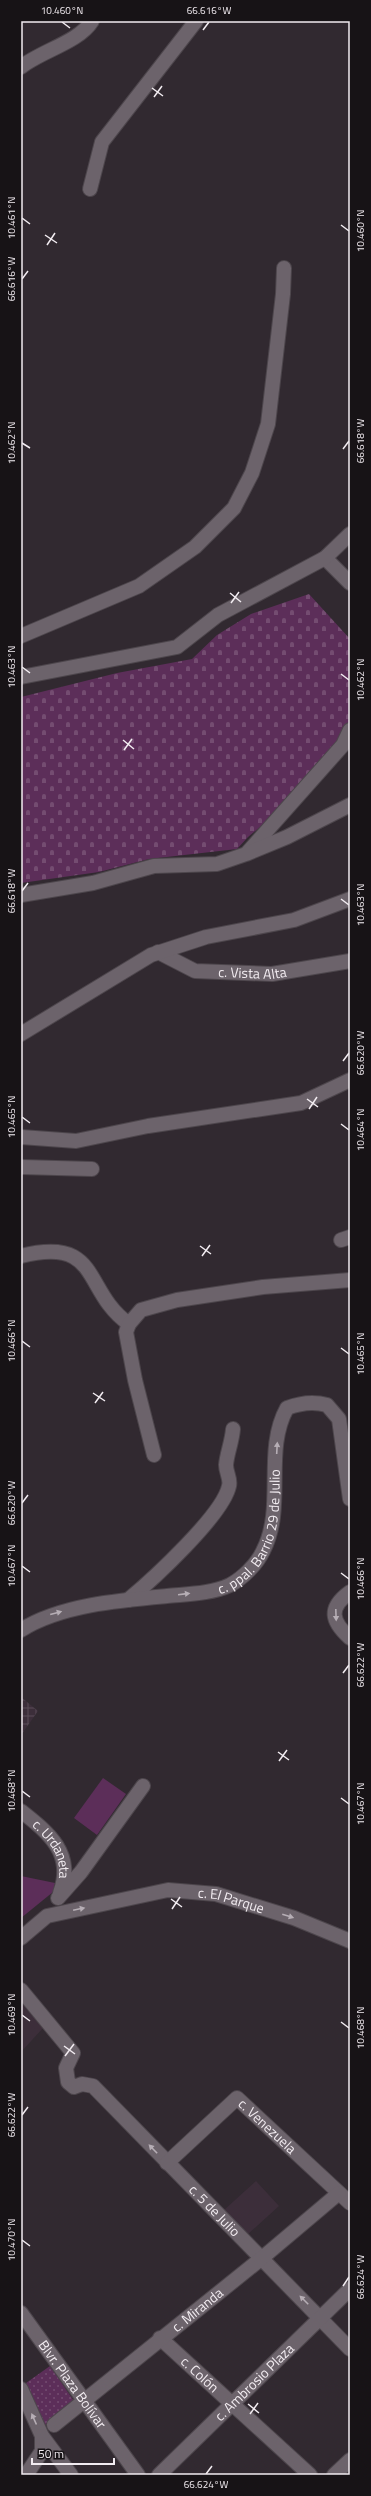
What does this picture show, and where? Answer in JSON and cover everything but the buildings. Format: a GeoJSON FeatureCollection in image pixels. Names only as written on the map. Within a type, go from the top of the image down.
{"type":"FeatureCollection","features":[{"type":"Feature","properties":{"kind":"street"},"geometry":{"type":"LineString","coordinates":[[21,67],[52,48],[74,38],[92,21]]}},
{"type":"Feature","properties":{"kind":"street"},"geometry":{"type":"LineString","coordinates":[[90,189],[102,142],[196,21]]}},
{"type":"Feature","properties":{"kind":"street"},"geometry":{"type":"LineString","coordinates":[[21,636],[139,586],[195,547],[234,508],[252,473],[268,424],[283,294],[284,268]]}},
{"type":"Feature","properties":{"kind":"street"},"geometry":{"type":"LineString","coordinates":[[21,677],[177,647],[218,615],[325,558],[350,534]]}},
{"type":"Feature","properties":{"kind":"street"},"geometry":{"type":"LineString","coordinates":[[325,558],[350,583]]}},
{"type":"Feature","properties":{"kind":"street"},"geometry":{"type":"LineString","coordinates":[[246,854],[343,745],[350,730]]}},
{"type":"Feature","properties":{"kind":"street"},"geometry":{"type":"LineString","coordinates":[[21,895],[93,883],[154,866],[217,864],[246,854],[327,818],[350,805]]}},
{"type":"Feature","properties":{"kind":"street"},"geometry":{"type":"LineString","coordinates":[[21,1034],[158,952],[206,936],[294,920],[350,899]]}},
{"type":"Feature","properties":{"kind":"street","name":"c. Vista Alta"},"geometry":{"type":"LineString","coordinates":[[158,952],[195,971],[272,974],[350,961]]}},
{"type":"Feature","properties":{"kind":"street"},"geometry":{"type":"LineString","coordinates":[[21,1137],[76,1140],[148,1126],[301,1104],[350,1080]]}},
{"type":"Feature","properties":{"kind":"street"},"geometry":{"type":"LineString","coordinates":[[21,1167],[92,1169]]}},
{"type":"Feature","properties":{"kind":"street"},"geometry":{"type":"LineString","coordinates":[[21,1256],[48,1251],[75,1257],[87,1266],[113,1311],[129,1324]]}},
{"type":"Feature","properties":{"kind":"street"},"geometry":{"type":"LineString","coordinates":[[154,1455],[135,1380],[126,1332],[129,1324],[141,1310],[178,1300],[263,1287],[350,1280]]}},
{"type":"Feature","properties":{"kind":"street","name":"c. ppal. Barrio 29 de Julio"},"geometry":{"type":"LineString","coordinates":[[21,1630],[38,1619],[55,1613],[128,1600],[186,1595],[218,1589],[240,1578],[255,1563],[269,1538],[273,1519],[278,1427],[287,1408],[295,1405],[315,1403],[328,1405],[335,1412],[341,1428],[345,1471],[350,1498]]}},
{"type":"Feature","properties":{"kind":"street"},"geometry":{"type":"LineString","coordinates":[[128,1600],[158,1574],[190,1541],[218,1507],[230,1485],[226,1465],[232,1444],[233,1429]]}},
{"type":"Feature","properties":{"kind":"street"},"geometry":{"type":"LineString","coordinates":[[350,1592],[339,1603],[334,1611],[335,1621],[350,1638]]}},
{"type":"Feature","properties":{"kind":"street"},"geometry":{"type":"LineString","coordinates":[[58,1898],[81,1872],[143,1786]]}},
{"type":"Feature","properties":{"kind":"street","name":"c. Urdaneta"},"geometry":{"type":"LineString","coordinates":[[21,1812],[46,1831],[58,1846],[63,1861],[66,1879],[58,1898],[47,1916]]}},
{"type":"Feature","properties":{"kind":"street","name":"c. El Parque"},"geometry":{"type":"LineString","coordinates":[[21,1938],[47,1916],[168,1890],[208,1893],[294,1918],[350,1941]]}},
{"type":"Feature","properties":{"kind":"street","name":"c. 5 de Julio"},"geometry":{"type":"LineString","coordinates":[[21,1990],[73,2053],[66,2068],[68,2082],[74,2087],[82,2084],[93,2086],[321,2317],[350,2349]]}},
{"type":"Feature","properties":{"kind":"street","name":"c. Venezuela"},"geometry":{"type":"LineString","coordinates":[[167,2162],[237,2098],[350,2203]]}},
{"type":"Feature","properties":{"kind":"street","name":"c. Miranda"},"geometry":{"type":"LineString","coordinates":[[54,2425],[160,2338],[262,2258],[339,2193]]}},
{"type":"Feature","properties":{"kind":"street","name":"c. Ambrosio Plaza"},"geometry":{"type":"LineString","coordinates":[[159,2475],[232,2402],[350,2289]]}},
{"type":"Feature","properties":{"kind":"street","name":"Blvr. Plaza Bolívar"},"geometry":{"type":"LineString","coordinates":[[21,2313],[83,2401],[138,2475]]}},
{"type":"Feature","properties":{"kind":"street","name":"c. Colón"},"geometry":{"type":"LineString","coordinates":[[160,2338],[232,2402],[310,2475]]}},
{"type":"Feature","properties":{"kind":"street"},"geometry":{"type":"LineString","coordinates":[[21,2389],[42,2436],[71,2475]]}},
{"type":"Feature","properties":{"kind":"street"},"geometry":{"type":"LineString","coordinates":[[26,2475],[42,2451],[42,2436]]}},
{"type":"Feature","properties":{"kind":"street"},"geometry":{"type":"LineString","coordinates":[[334,2475],[350,2460]]}},
{"type":"Feature","properties":{"kind":"shaded area"},"geometry":{"type":"Polygon","coordinates":[[[21,1697],[38,1711],[21,1735],[21,1697]]]}},
{"type":"Feature","properties":{"kind":"shaded area"},"geometry":{"type":"Polygon","coordinates":[[[21,2003],[43,2028],[21,2052],[21,2003]]]}},
{"type":"Feature","properties":{"kind":"shaded area"},"geometry":{"type":"Polygon","coordinates":[[[256,2181],[279,2206],[247,2235],[224,2210],[256,2181]]]}},
{"type":"Feature","properties":{"kind":"green space"},"geometry":{"type":"Polygon","coordinates":[[[309,594],[350,639],[350,720],[342,735],[284,807],[248,837],[237,849],[149,859],[99,872],[21,883],[21,697],[117,673],[192,659],[217,635],[251,614],[309,594]]]}},
{"type":"Feature","properties":{"kind":"green space"},"geometry":{"type":"Polygon","coordinates":[[[103,1778],[126,1794],[97,1835],[74,1818],[103,1778]]]}},
{"type":"Feature","properties":{"kind":"green space"},"geometry":{"type":"Polygon","coordinates":[[[21,1876],[55,1883],[53,1892],[21,1918],[21,1876]]]}},
{"type":"Feature","properties":{"kind":"green space"},"geometry":{"type":"Polygon","coordinates":[[[50,2366],[74,2401],[44,2426],[26,2383],[50,2366]]]}}]}
